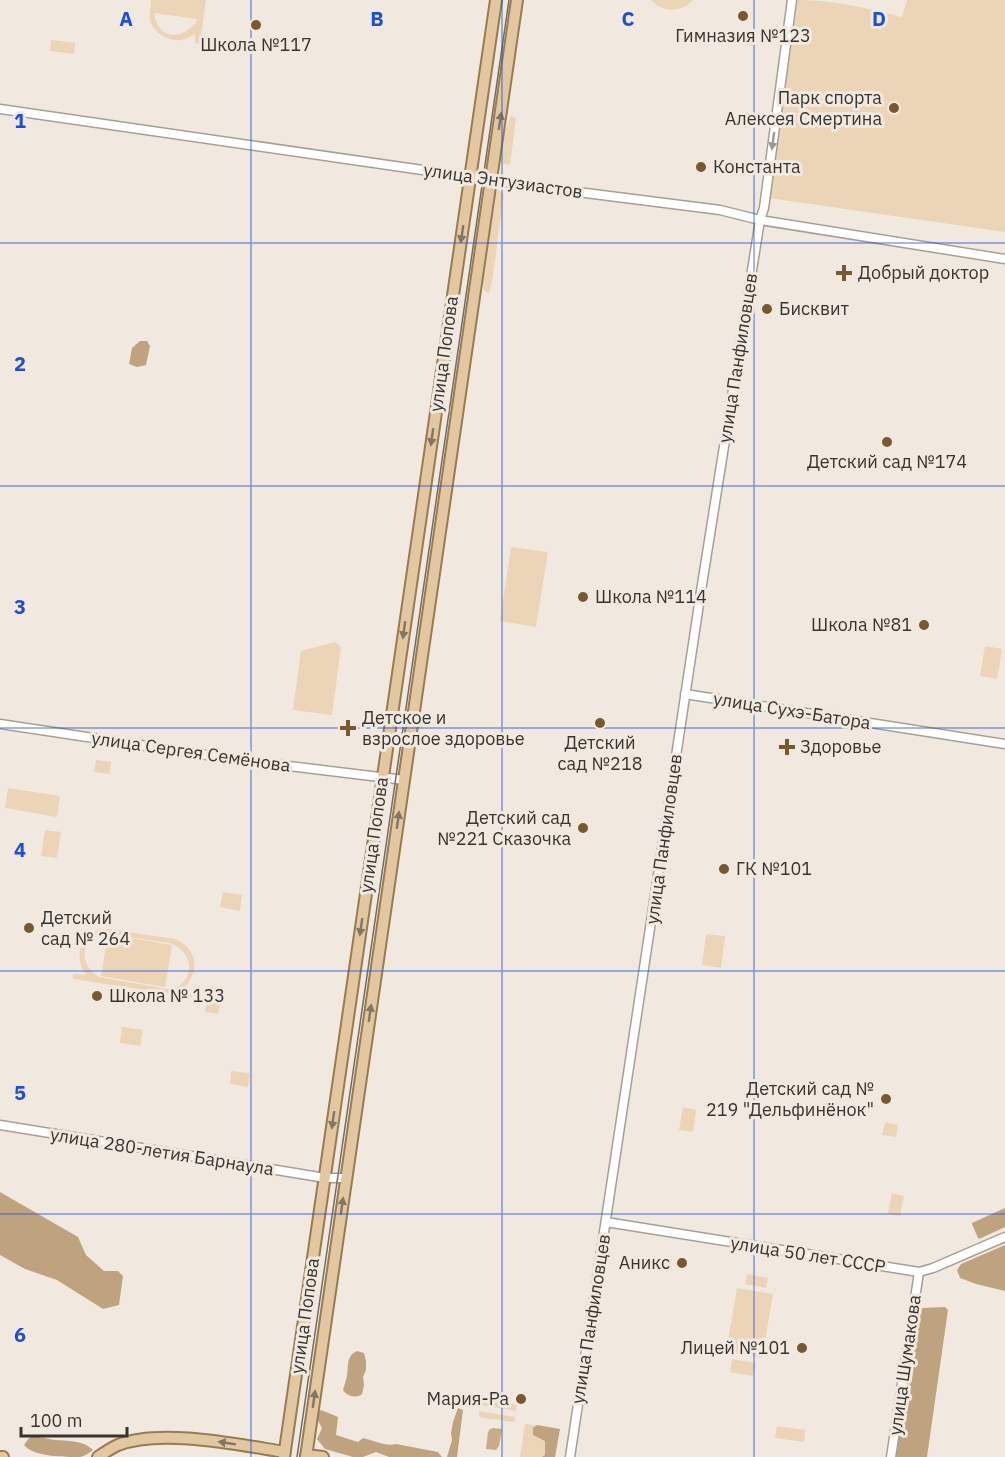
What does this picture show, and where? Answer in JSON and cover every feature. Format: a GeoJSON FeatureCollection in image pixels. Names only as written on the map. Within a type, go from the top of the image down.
{"type":"FeatureCollection","features":[{"type":"Feature","properties":{"kind":"main road","name":"улица Попова"},"geometry":{"type":"LineString","coordinates":[[285,1455],[496,0]]}},
{"type":"Feature","properties":{"kind":"main road","name":"улица Попова"},"geometry":{"type":"LineString","coordinates":[[306,1456],[517,0]]}},
{"type":"Feature","properties":{"kind":"main road"},"geometry":{"type":"LineString","coordinates":[[310,1278],[331,1281]]}},
{"type":"Feature","properties":{"kind":"main road"},"geometry":{"type":"LineString","coordinates":[[98,1457],[116,1446],[132,1441],[166,1438],[204,1440],[285,1455]]}},
{"type":"Feature","properties":{"kind":"main road"},"geometry":{"type":"LineString","coordinates":[[306,1456],[323,1457]]}},
{"type":"Feature","properties":{"kind":"street","name":"улица Панфиловцев"},"geometry":{"type":"LineString","coordinates":[[570,1457],[721,462],[760,220],[764,208],[792,0]]}},
{"type":"Feature","properties":{"kind":"street","name":"улица Энтузиастов"},"geometry":{"type":"LineString","coordinates":[[0,108],[554,189],[720,210],[760,220],[1005,259]]}},
{"type":"Feature","properties":{"kind":"street","name":"улица Сухэ-Батора"},"geometry":{"type":"LineString","coordinates":[[685,694],[1005,744]]}},
{"type":"Feature","properties":{"kind":"street","name":"улица Сергея Семёнова"},"geometry":{"type":"LineString","coordinates":[[0,724],[240,760],[404,780]]}},
{"type":"Feature","properties":{"kind":"street","name":"улица 280-летия Барнаула"},"geometry":{"type":"LineString","coordinates":[[0,1125],[325,1178],[346,1178]]}},
{"type":"Feature","properties":{"kind":"street","name":"улица 50 лет СССР"},"geometry":{"type":"LineString","coordinates":[[606,1222],[919,1272],[1005,1237]]}},
{"type":"Feature","properties":{"kind":"street","name":"улица Шумакова"},"geometry":{"type":"LineString","coordinates":[[891,1457],[919,1272]]}},
{"type":"Feature","properties":{"kind":"shaded area"},"geometry":{"type":"Polygon","coordinates":[[[151,0],[206,0],[200,44],[195,43],[195,34],[184,40],[177,40],[158,33],[150,20],[151,0]],[[154,13],[160,28],[171,35],[185,32],[197,19],[154,13]]]}},
{"type":"Feature","properties":{"kind":"shaded area"},"geometry":{"type":"Polygon","coordinates":[[[651,0],[693,0],[683,7],[672,10],[661,7],[651,0]]]}},
{"type":"Feature","properties":{"kind":"shaded area","name":"Парк спорта Алексея Смертина"},"geometry":{"type":"Polygon","coordinates":[[[798,0],[850,5],[902,17],[907,0],[1005,0],[1005,232],[769,198],[798,0]]]}},
{"type":"Feature","properties":{"kind":"shaded area"},"geometry":{"type":"Polygon","coordinates":[[[51,40],[75,43],[74,54],[50,51],[51,40]]]}},
{"type":"Feature","properties":{"kind":"shaded area"},"geometry":{"type":"Polygon","coordinates":[[[511,116],[516,119],[510,165],[501,163],[505,131],[511,116]]]}},
{"type":"Feature","properties":{"kind":"shaded area"},"geometry":{"type":"Polygon","coordinates":[[[498,190],[504,194],[489,293],[484,291],[482,283],[494,196],[498,190]]]}},
{"type":"Feature","properties":{"kind":"shaded area"},"geometry":{"type":"Polygon","coordinates":[[[140,341],[147,341],[150,346],[146,365],[137,367],[129,364],[132,348],[140,341]]]}},
{"type":"Feature","properties":{"kind":"shaded area"},"geometry":{"type":"Polygon","coordinates":[[[511,547],[548,552],[536,627],[500,621],[511,547]]]}},
{"type":"Feature","properties":{"kind":"shaded area"},"geometry":{"type":"Polygon","coordinates":[[[335,642],[341,647],[332,715],[293,710],[301,651],[335,642]]]}},
{"type":"Feature","properties":{"kind":"shaded area"},"geometry":{"type":"Polygon","coordinates":[[[985,646],[1002,649],[997,679],[980,676],[985,646]]]}},
{"type":"Feature","properties":{"kind":"shaded area"},"geometry":{"type":"Polygon","coordinates":[[[96,760],[111,762],[110,774],[94,772],[96,760]]]}},
{"type":"Feature","properties":{"kind":"shaded area"},"geometry":{"type":"Polygon","coordinates":[[[8,788],[60,796],[57,817],[5,808],[8,788]]]}},
{"type":"Feature","properties":{"kind":"shaded area"},"geometry":{"type":"Polygon","coordinates":[[[45,830],[61,832],[57,858],[41,856],[45,830]]]}},
{"type":"Feature","properties":{"kind":"shaded area"},"geometry":{"type":"Polygon","coordinates":[[[223,892],[242,895],[240,911],[220,907],[223,892]]]}},
{"type":"Feature","properties":{"kind":"shaded area"},"geometry":{"type":"Polygon","coordinates":[[[100,929],[108,929],[175,939],[183,944],[193,956],[194,970],[192,977],[181,991],[192,993],[192,997],[73,979],[73,974],[86,975],[79,955],[83,942],[100,929]],[[104,933],[90,941],[86,947],[85,959],[92,972],[99,977],[168,989],[184,982],[189,967],[184,953],[169,943],[104,933]]]}},
{"type":"Feature","properties":{"kind":"shaded area"},"geometry":{"type":"Polygon","coordinates":[[[108,934],[172,945],[165,987],[101,976],[108,934]]]}},
{"type":"Feature","properties":{"kind":"shaded area"},"geometry":{"type":"Polygon","coordinates":[[[706,934],[725,936],[721,968],[702,965],[706,934]]]}},
{"type":"Feature","properties":{"kind":"shaded area"},"geometry":{"type":"Polygon","coordinates":[[[207,1001],[220,1004],[218,1014],[205,1012],[207,1001]]]}},
{"type":"Feature","properties":{"kind":"shaded area"},"geometry":{"type":"Polygon","coordinates":[[[122,1027],[143,1030],[140,1046],[120,1043],[122,1027]]]}},
{"type":"Feature","properties":{"kind":"shaded area"},"geometry":{"type":"Polygon","coordinates":[[[231,1071],[250,1073],[248,1087],[230,1084],[231,1071]]]}},
{"type":"Feature","properties":{"kind":"shaded area"},"geometry":{"type":"Polygon","coordinates":[[[683,1107],[696,1110],[693,1132],[679,1130],[683,1107]]]}},
{"type":"Feature","properties":{"kind":"shaded area"},"geometry":{"type":"Polygon","coordinates":[[[885,1122],[898,1125],[896,1137],[882,1135],[885,1122]]]}},
{"type":"Feature","properties":{"kind":"shaded area"},"geometry":{"type":"Polygon","coordinates":[[[0,1192],[78,1237],[86,1255],[104,1271],[118,1271],[123,1276],[119,1305],[103,1309],[57,1280],[25,1269],[0,1255],[0,1192]]]}},
{"type":"Feature","properties":{"kind":"shaded area"},"geometry":{"type":"Polygon","coordinates":[[[892,1193],[904,1196],[900,1216],[888,1214],[892,1193]]]}},
{"type":"Feature","properties":{"kind":"shaded area"},"geometry":{"type":"Polygon","coordinates":[[[1005,1208],[1005,1227],[979,1239],[972,1223],[1005,1208]]]}},
{"type":"Feature","properties":{"kind":"shaded area"},"geometry":{"type":"Polygon","coordinates":[[[1005,1245],[1005,1291],[960,1278],[957,1270],[961,1264],[1005,1245]]]}},
{"type":"Feature","properties":{"kind":"shaded area"},"geometry":{"type":"Polygon","coordinates":[[[747,1274],[768,1278],[766,1288],[745,1284],[747,1274]]]}},
{"type":"Feature","properties":{"kind":"shaded area"},"geometry":{"type":"Polygon","coordinates":[[[737,1288],[773,1294],[762,1358],[726,1352],[737,1288]]]}},
{"type":"Feature","properties":{"kind":"shaded area"},"geometry":{"type":"Polygon","coordinates":[[[945,1307],[948,1310],[927,1457],[896,1457],[919,1310],[945,1307]]]}},
{"type":"Feature","properties":{"kind":"shaded area"},"geometry":{"type":"Polygon","coordinates":[[[357,1351],[364,1353],[366,1370],[363,1377],[362,1394],[354,1397],[343,1390],[350,1357],[357,1351]]]}},
{"type":"Feature","properties":{"kind":"shaded area"},"geometry":{"type":"Polygon","coordinates":[[[732,1359],[756,1363],[753,1376],[730,1372],[732,1359]]]}},
{"type":"Feature","properties":{"kind":"shaded area"},"geometry":{"type":"Polygon","coordinates":[[[481,1399],[517,1405],[516,1411],[480,1405],[481,1399]]]}},
{"type":"Feature","properties":{"kind":"shaded area"},"geometry":{"type":"Polygon","coordinates":[[[458,1408],[463,1410],[457,1457],[447,1457],[452,1440],[453,1422],[458,1408]]]}},
{"type":"Feature","properties":{"kind":"shaded area"},"geometry":{"type":"Polygon","coordinates":[[[321,1410],[338,1417],[336,1435],[358,1442],[363,1438],[384,1444],[438,1452],[442,1457],[389,1457],[376,1452],[363,1457],[353,1457],[325,1449],[317,1439],[322,1428],[317,1419],[321,1410]]]}},
{"type":"Feature","properties":{"kind":"shaded area"},"geometry":{"type":"Polygon","coordinates":[[[479,1411],[515,1417],[515,1421],[481,1418],[479,1411]]]}},
{"type":"Feature","properties":{"kind":"shaded area"},"geometry":{"type":"Polygon","coordinates":[[[525,1424],[559,1429],[555,1457],[520,1457],[525,1424]]]}},
{"type":"Feature","properties":{"kind":"shaded area"},"geometry":{"type":"Polygon","coordinates":[[[537,1425],[560,1429],[555,1457],[542,1457],[545,1455],[545,1441],[533,1435],[533,1428],[537,1425]]]}},
{"type":"Feature","properties":{"kind":"shaded area"},"geometry":{"type":"Polygon","coordinates":[[[777,1426],[805,1430],[804,1442],[775,1438],[777,1426]]]}},
{"type":"Feature","properties":{"kind":"shaded area"},"geometry":{"type":"Polygon","coordinates":[[[493,1428],[502,1429],[496,1450],[486,1449],[488,1432],[493,1428]]]}},
{"type":"Feature","properties":{"kind":"shaded area"},"geometry":{"type":"Polygon","coordinates":[[[34,1436],[80,1443],[93,1450],[80,1457],[42,1454],[24,1445],[29,1438],[34,1436]]]}},
{"type":"Feature","properties":{"kind":"tram line"},"geometry":{"type":"LineString","coordinates":[[297,1457],[509,0]]}},
{"type":"Feature","properties":{"kind":"place","name":"Гимназия №123"},"geometry":{"type":"Point","coordinates":[743,16]}},
{"type":"Feature","properties":{"kind":"place","name":"Школа №117"},"geometry":{"type":"Point","coordinates":[256,25]}},
{"type":"Feature","properties":{"kind":"place","name":"Парк спорта Алексея Смертина"},"geometry":{"type":"Point","coordinates":[894,108]}},
{"type":"Feature","properties":{"kind":"place","name":"Константа"},"geometry":{"type":"Point","coordinates":[701,167]}},
{"type":"Feature","properties":{"kind":"place","name":"Добрый доктор"},"geometry":{"type":"Point","coordinates":[844,273]}},
{"type":"Feature","properties":{"kind":"place","name":"Бисквит"},"geometry":{"type":"Point","coordinates":[767,309]}},
{"type":"Feature","properties":{"kind":"place","name":"Детский сад №174"},"geometry":{"type":"Point","coordinates":[887,442]}},
{"type":"Feature","properties":{"kind":"place","name":"Школа №114"},"geometry":{"type":"Point","coordinates":[583,597]}},
{"type":"Feature","properties":{"kind":"place","name":"Школа №81"},"geometry":{"type":"Point","coordinates":[924,625]}},
{"type":"Feature","properties":{"kind":"place","name":"Детский сад №218"},"geometry":{"type":"Point","coordinates":[600,723]}},
{"type":"Feature","properties":{"kind":"place","name":"Детское и взрослое здоровье"},"geometry":{"type":"Point","coordinates":[348,728]}},
{"type":"Feature","properties":{"kind":"place","name":"Здоровье"},"geometry":{"type":"Point","coordinates":[787,747]}},
{"type":"Feature","properties":{"kind":"place","name":"Детский сад №221 Сказочка"},"geometry":{"type":"Point","coordinates":[583,828]}},
{"type":"Feature","properties":{"kind":"place","name":"ГК №101"},"geometry":{"type":"Point","coordinates":[724,869]}},
{"type":"Feature","properties":{"kind":"place","name":"Детский сад № 264"},"geometry":{"type":"Point","coordinates":[29,928]}},
{"type":"Feature","properties":{"kind":"place","name":"Школа № 133"},"geometry":{"type":"Point","coordinates":[97,996]}},
{"type":"Feature","properties":{"kind":"place","name":"Детский сад № 219 \"Дельфинёнок\""},"geometry":{"type":"Point","coordinates":[886,1099]}},
{"type":"Feature","properties":{"kind":"place","name":"Аникс"},"geometry":{"type":"Point","coordinates":[682,1263]}},
{"type":"Feature","properties":{"kind":"place","name":"Лицей №101"},"geometry":{"type":"Point","coordinates":[802,1348]}},
{"type":"Feature","properties":{"kind":"place","name":"Мария-Ра"},"geometry":{"type":"Point","coordinates":[521,1399]}}]}
